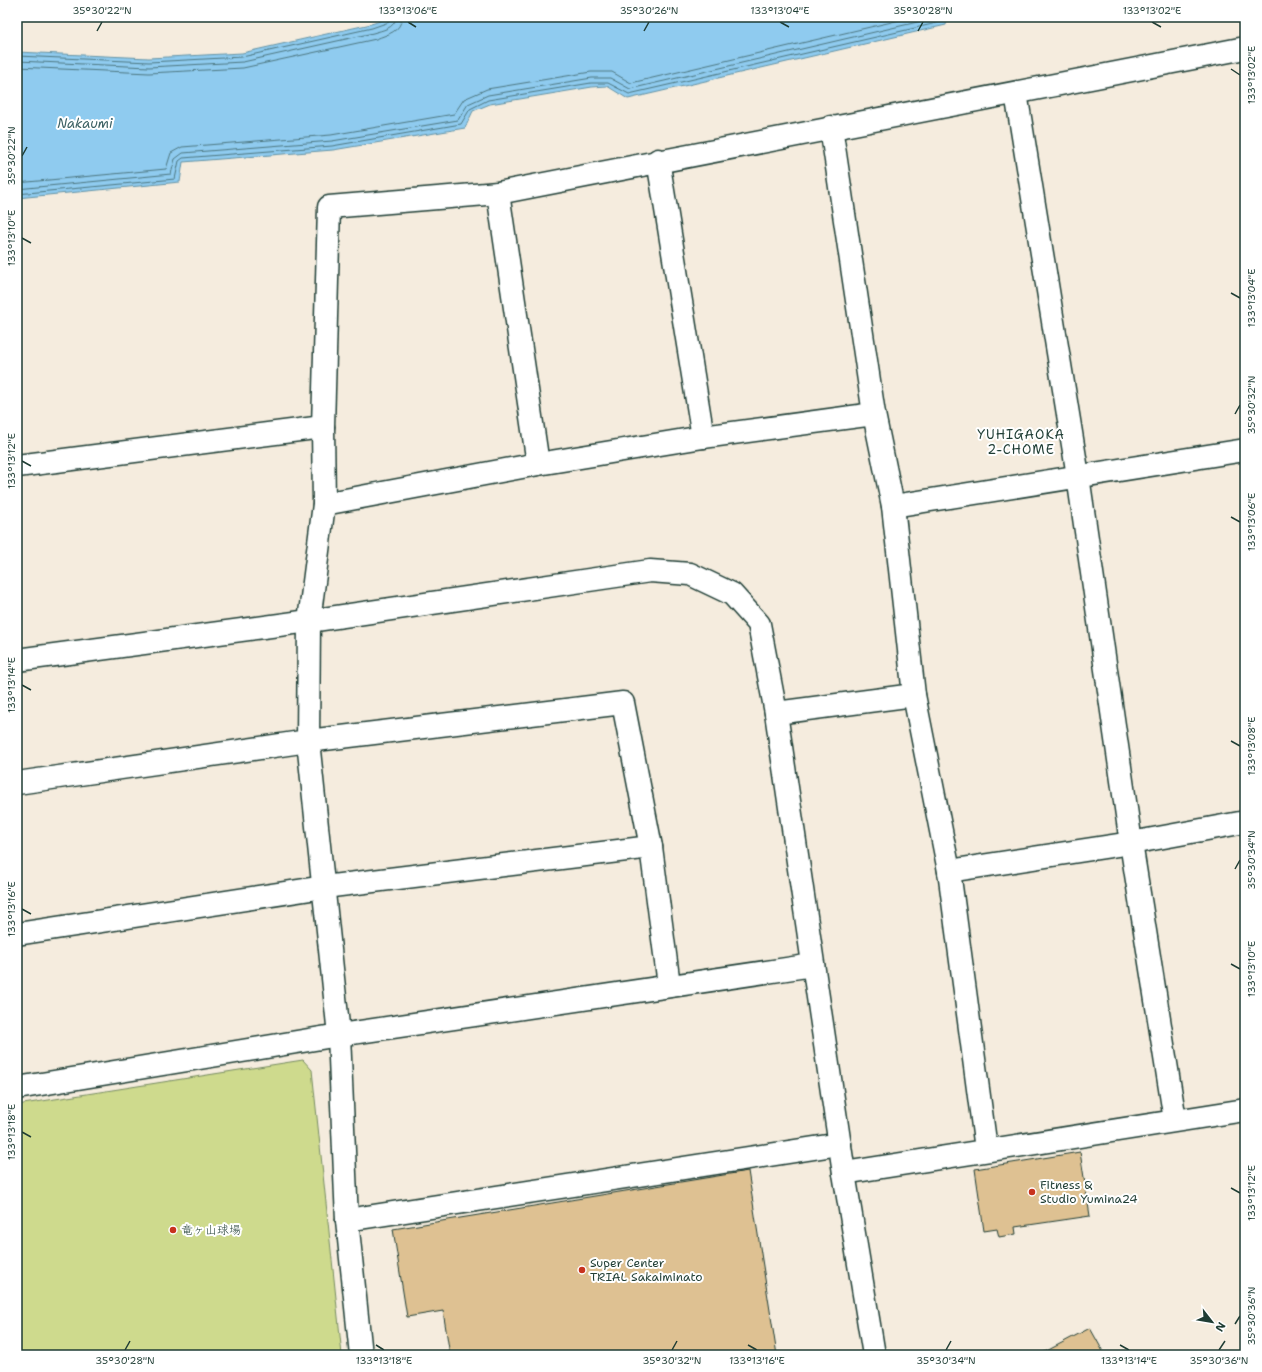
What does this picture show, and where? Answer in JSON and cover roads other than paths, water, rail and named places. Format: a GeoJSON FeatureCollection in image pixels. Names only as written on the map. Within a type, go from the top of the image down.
{"type":"FeatureCollection","features":[{"type":"Feature","properties":{"kind":"street"},"geometry":{"type":"LineString","coordinates":[[362,1355],[347,1220],[339,1035],[308,741],[309,621],[324,504],[323,427],[329,207],[498,193],[658,160],[1016,93],[1245,48]]}},
{"type":"Feature","properties":{"kind":"street"},"geometry":{"type":"LineString","coordinates":[[1016,93],[1078,476],[1131,843],[1175,1120]]}},
{"type":"Feature","properties":{"kind":"street"},"geometry":{"type":"LineString","coordinates":[[832,127],[874,414],[893,506],[914,695],[949,871],[986,1149]]}},
{"type":"Feature","properties":{"kind":"street"},"geometry":{"type":"LineString","coordinates":[[658,160],[703,437]]}},
{"type":"Feature","properties":{"kind":"street"},"geometry":{"type":"LineString","coordinates":[[498,193],[538,464]]}},
{"type":"Feature","properties":{"kind":"street"},"geometry":{"type":"LineString","coordinates":[[324,504],[538,464],[703,437],[874,414]]}},
{"type":"Feature","properties":{"kind":"street"},"geometry":{"type":"LineString","coordinates":[[17,466],[323,427]]}},
{"type":"Feature","properties":{"kind":"street"},"geometry":{"type":"LineString","coordinates":[[893,506],[1245,450]]}},
{"type":"Feature","properties":{"kind":"street"},"geometry":{"type":"LineString","coordinates":[[17,660],[309,621],[650,571],[690,574],[732,594],[759,624],[776,713],[844,1173],[874,1355]]}},
{"type":"Feature","properties":{"kind":"street"},"geometry":{"type":"LineString","coordinates":[[776,713],[914,695]]}},
{"type":"Feature","properties":{"kind":"street"},"geometry":{"type":"LineString","coordinates":[[17,783],[308,741],[624,703],[651,847],[669,985]]}},
{"type":"Feature","properties":{"kind":"street"},"geometry":{"type":"LineString","coordinates":[[949,871],[1131,843],[1245,822]]}},
{"type":"Feature","properties":{"kind":"street"},"geometry":{"type":"LineString","coordinates":[[17,934],[324,887],[651,847]]}},
{"type":"Feature","properties":{"kind":"street"},"geometry":{"type":"LineString","coordinates":[[17,1088],[339,1035],[669,985],[813,965]]}},
{"type":"Feature","properties":{"kind":"street"},"geometry":{"type":"LineString","coordinates":[[844,1173],[986,1149],[1245,1110]]}},
{"type":"Feature","properties":{"kind":"street"},"geometry":{"type":"LineString","coordinates":[[347,1220],[840,1144]]}},
{"type":"Feature","properties":{"kind":"water","name":"Nakaumi"},"geometry":{"type":"Polygon","coordinates":[[[392,17],[948,17],[946,25],[628,99],[607,86],[592,87],[490,104],[473,111],[465,128],[333,150],[183,162],[180,182],[17,198],[17,52],[149,58],[242,53],[371,24],[392,17]]]}},
{"type":"Feature","properties":{"kind":"place","name":"Fitness & Studio Yumina24"},"geometry":{"type":"Point","coordinates":[1032,1192]}},
{"type":"Feature","properties":{"kind":"place","name":"竜ヶ山球場"},"geometry":{"type":"Point","coordinates":[173,1230]}},
{"type":"Feature","properties":{"kind":"place","name":"Super Center TRIAL Sakaiminato"},"geometry":{"type":"Point","coordinates":[582,1270]}},
{"type":"Feature","properties":{"kind":"district","name":"YUHIGAOKA 2-CHOME"},"geometry":{"type":"Point","coordinates":[1021,442]}}]}
